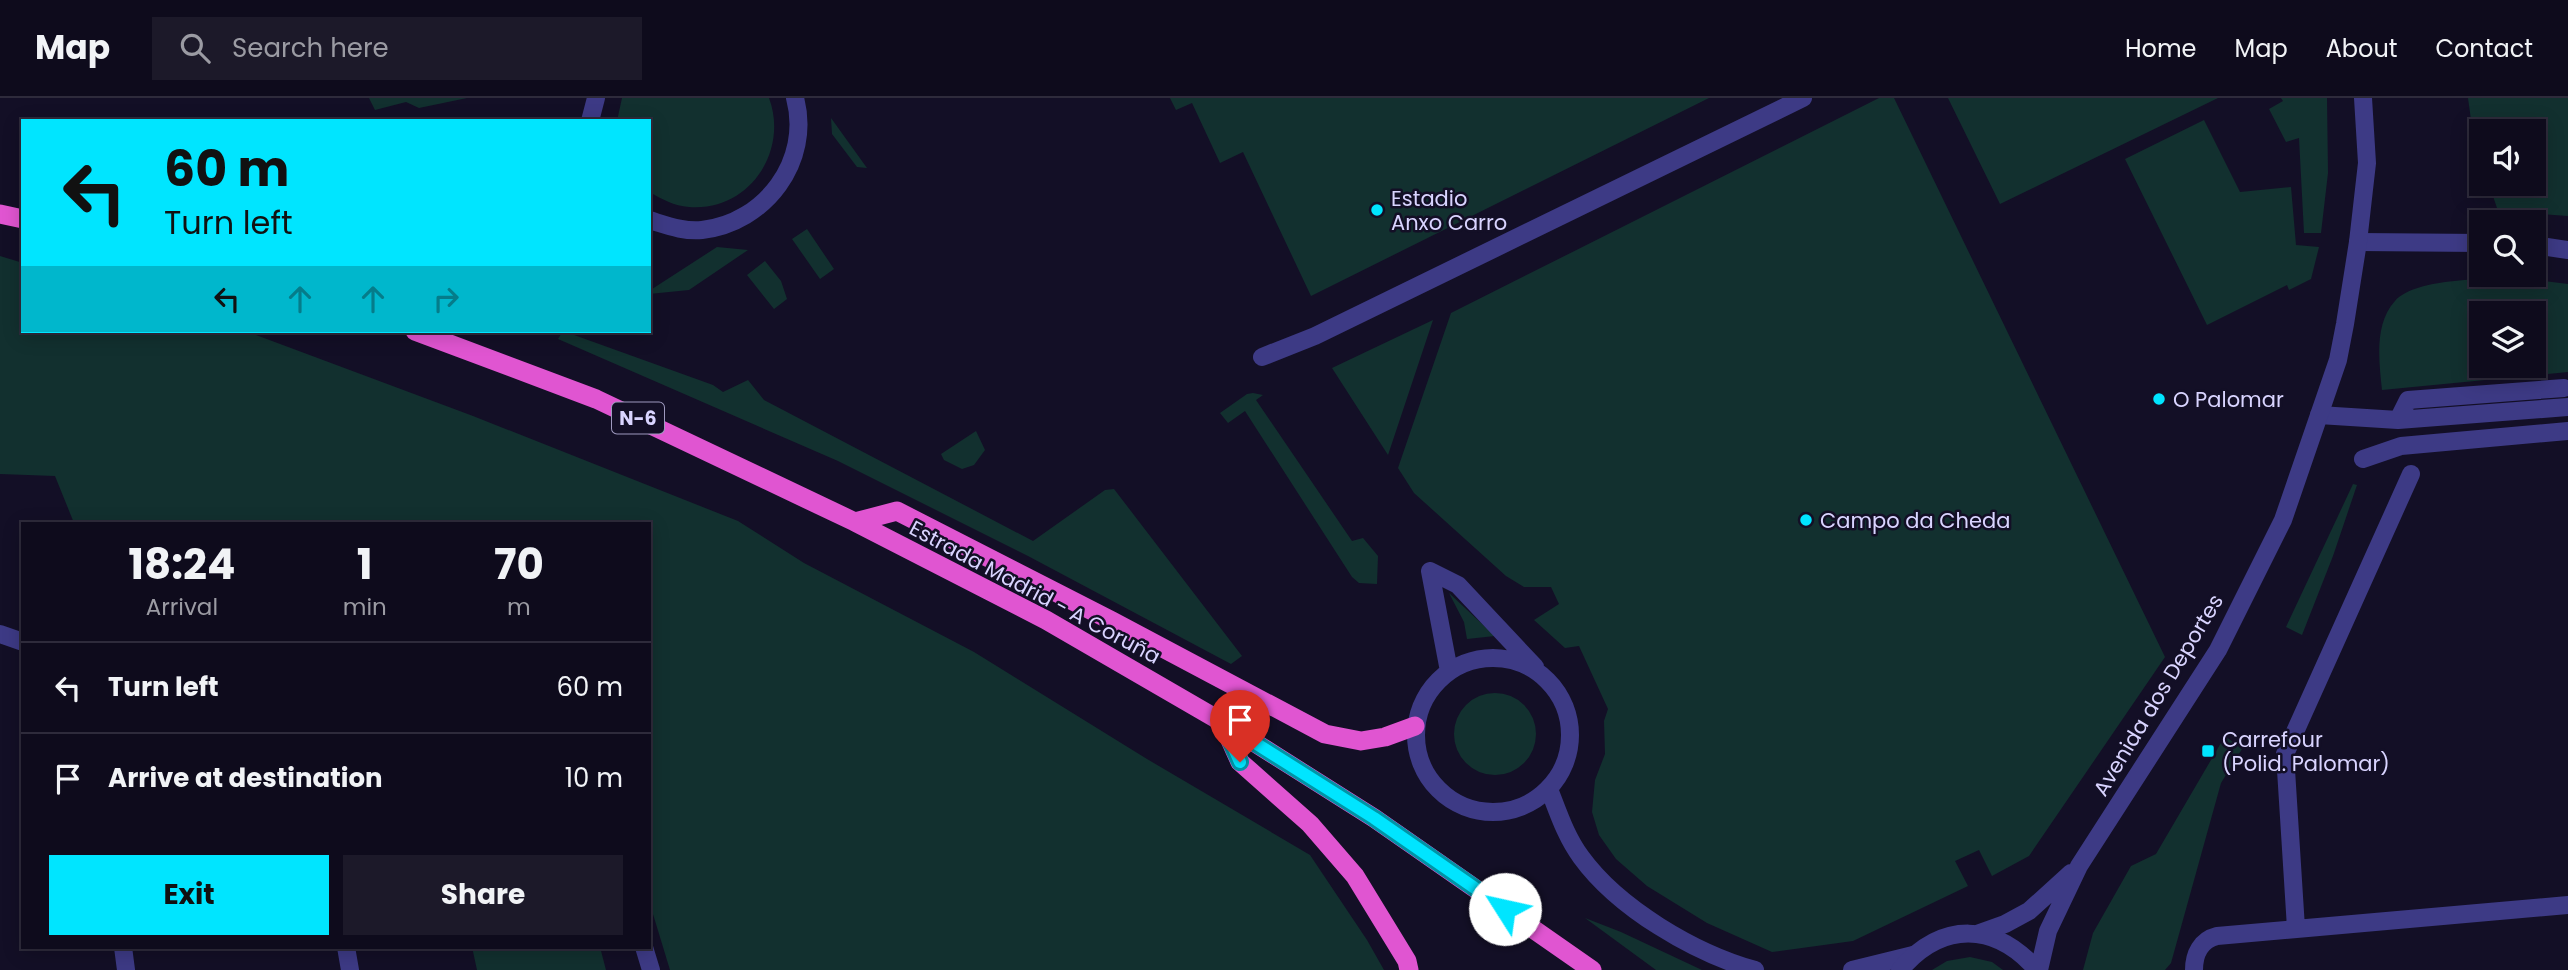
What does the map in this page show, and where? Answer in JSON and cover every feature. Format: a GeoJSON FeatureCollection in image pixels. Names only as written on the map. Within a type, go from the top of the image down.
{"type":"FeatureCollection","features":[{"type":"Feature","properties":{"kind":"highway"},"geometry":{"type":"LineString","coordinates":[[0,214],[21,219]]}},
{"type":"Feature","properties":{"kind":"highway","name":"Estrada Madrid - A Coruña"},"geometry":{"type":"LineString","coordinates":[[420,333],[596,399],[855,522],[1046,620],[1222,722],[1374,818],[1592,970]]}},
{"type":"Feature","properties":{"kind":"highway"},"geometry":{"type":"LineString","coordinates":[[855,522],[897,511],[1325,734],[1361,741],[1385,737],[1416,726]]}},
{"type":"Feature","properties":{"kind":"highway"},"geometry":{"type":"LineString","coordinates":[[1222,722],[1240,762],[1310,824],[1355,876],[1407,961],[1409,970]]}},
{"type":"Feature","properties":{"kind":"street"},"geometry":{"type":"LineString","coordinates":[[591,119],[596,98]]}},
{"type":"Feature","properties":{"kind":"street"},"geometry":{"type":"LineString","coordinates":[[651,221],[683,230],[702,230],[736,222],[765,203],[788,173],[799,129],[795,98]]}},
{"type":"Feature","properties":{"kind":"street"},"geometry":{"type":"LineString","coordinates":[[1262,357],[1315,336],[1803,98]]}},
{"type":"Feature","properties":{"kind":"street","name":"Avenida dos Deportes"},"geometry":{"type":"LineString","coordinates":[[2038,970],[2048,931],[2079,866],[2218,650],[2283,520],[2338,360],[2358,242],[2367,163],[2363,98]]}},
{"type":"Feature","properties":{"kind":"street"},"geometry":{"type":"LineString","coordinates":[[2358,242],[2469,243]]}},
{"type":"Feature","properties":{"kind":"street"},"geometry":{"type":"LineString","coordinates":[[2546,247],[2568,250]]}},
{"type":"Feature","properties":{"kind":"street"},"geometry":{"type":"LineString","coordinates":[[2398,420],[2408,400],[2564,387]]}},
{"type":"Feature","properties":{"kind":"street"},"geometry":{"type":"LineString","coordinates":[[2319,415],[2398,420],[2568,407]]}},
{"type":"Feature","properties":{"kind":"street"},"geometry":{"type":"LineString","coordinates":[[2363,459],[2401,446],[2568,431]]}},
{"type":"Feature","properties":{"kind":"street"},"geometry":{"type":"LineString","coordinates":[[2296,928],[2284,754],[2411,474]]}},
{"type":"Feature","properties":{"kind":"street"},"geometry":{"type":"LineString","coordinates":[[1449,671],[1430,571],[1458,585],[1542,674],[1559,693],[1569,717],[1570,743],[1563,768],[1549,789],[1530,804],[1506,811],[1482,812],[1460,804],[1440,791],[1425,772],[1417,750],[1416,726],[1421,705],[1433,686],[1449,671],[1471,660],[1496,657],[1520,662],[1542,674]]}},
{"type":"Feature","properties":{"kind":"street"},"geometry":{"type":"LineString","coordinates":[[0,634],[21,641]]}},
{"type":"Feature","properties":{"kind":"street"},"geometry":{"type":"LineString","coordinates":[[1549,789],[1569,838],[1600,879],[1643,915],[1678,937],[1755,970]]}},
{"type":"Feature","properties":{"kind":"street","name":"Avenida dos Deportes"},"geometry":{"type":"LineString","coordinates":[[1977,934],[2005,924],[2029,911],[2079,866]]}},
{"type":"Feature","properties":{"kind":"street"},"geometry":{"type":"LineString","coordinates":[[2194,970],[2201,946],[2208,938],[2568,905]]}},
{"type":"Feature","properties":{"kind":"street"},"geometry":{"type":"LineString","coordinates":[[1900,970],[1913,955],[1932,942],[1954,935],[1977,934],[2001,940],[2022,953],[2038,970]]}},
{"type":"Feature","properties":{"kind":"street"},"geometry":{"type":"LineString","coordinates":[[123,949],[126,970]]}},
{"type":"Feature","properties":{"kind":"street"},"geometry":{"type":"LineString","coordinates":[[346,949],[351,970]]}},
{"type":"Feature","properties":{"kind":"street"},"geometry":{"type":"LineString","coordinates":[[645,949],[651,970]]}},
{"type":"Feature","properties":{"kind":"street"},"geometry":{"type":"LineString","coordinates":[[1852,970],[1913,955]]}},
{"type":"Feature","properties":{"kind":"green space"},"geometry":{"type":"Polygon","coordinates":[[[369,98],[467,98],[419,108],[406,102],[375,110],[369,98]]]}},
{"type":"Feature","properties":{"kind":"green space"},"geometry":{"type":"Polygon","coordinates":[[[622,98],[769,98],[774,118],[773,138],[768,157],[759,174],[746,189],[730,200],[710,206],[689,207],[668,202],[651,193],[651,119],[617,119],[622,98]]]}},
{"type":"Feature","properties":{"kind":"green space","name":"Estadio Anxo Carro"},"geometry":{"type":"Polygon","coordinates":[[[1170,98],[1709,98],[1311,296],[1243,152],[1220,163],[1192,103],[1176,110],[1170,98]]]}},
{"type":"Feature","properties":{"kind":"green space","name":"Campo da Cheda"},"geometry":{"type":"Polygon","coordinates":[[[1879,98],[1894,98],[2165,657],[2029,856],[1992,876],[1979,850],[1955,861],[1968,886],[1853,941],[1772,952],[1707,923],[1647,886],[1616,859],[1599,835],[1592,812],[1595,780],[1605,754],[1604,721],[1608,709],[1579,646],[1565,648],[1534,620],[1559,604],[1551,587],[1524,587],[1506,576],[1414,493],[1398,468],[1451,313],[1879,98]]]}},
{"type":"Feature","properties":{"kind":"green space"},"geometry":{"type":"Polygon","coordinates":[[[1948,98],[2218,98],[2000,204],[1948,98]]]}},
{"type":"Feature","properties":{"kind":"green space"},"geometry":{"type":"Polygon","coordinates":[[[2281,98],[2327,98],[2328,173],[2321,233],[2304,233],[2299,138],[2286,142],[2269,109],[2283,101],[2281,98]]]}},
{"type":"Feature","properties":{"kind":"green space"},"geometry":{"type":"Polygon","coordinates":[[[2468,98],[2568,98],[2568,216],[2546,214],[2546,210],[2498,210],[2493,196],[2546,196],[2546,119],[2471,119],[2468,98]]]}},
{"type":"Feature","properties":{"kind":"green space"},"geometry":{"type":"Polygon","coordinates":[[[831,118],[867,168],[857,167],[832,134],[831,118]]]}},
{"type":"Feature","properties":{"kind":"green space"},"geometry":{"type":"Polygon","coordinates":[[[2204,120],[2240,192],[2291,187],[2296,245],[2319,247],[2311,279],[2289,290],[2287,285],[2207,325],[2125,159],[2204,120]]]}},
{"type":"Feature","properties":{"kind":"green space"},"geometry":{"type":"Polygon","coordinates":[[[807,229],[834,269],[820,279],[792,239],[807,229]]]}},
{"type":"Feature","properties":{"kind":"green space"},"geometry":{"type":"Polygon","coordinates":[[[717,247],[748,250],[689,290],[651,294],[651,290],[717,247]]]}},
{"type":"Feature","properties":{"kind":"green space"},"geometry":{"type":"Polygon","coordinates":[[[0,256],[21,262],[21,333],[250,333],[473,416],[738,521],[804,563],[974,652],[1147,759],[1310,855],[1384,970],[670,970],[651,908],[651,522],[74,522],[55,476],[0,474],[0,256]]]}},
{"type":"Feature","properties":{"kind":"green space"},"geometry":{"type":"Polygon","coordinates":[[[765,261],[781,281],[787,299],[774,309],[747,275],[765,261]]]}},
{"type":"Feature","properties":{"kind":"green space"},"geometry":{"type":"Polygon","coordinates":[[[2469,279],[2469,287],[2546,287],[2546,281],[2568,284],[2568,372],[2546,374],[2546,301],[2469,301],[2469,378],[2506,378],[2382,390],[2379,355],[2381,332],[2388,310],[2405,293],[2419,287],[2469,279]]]}},
{"type":"Feature","properties":{"kind":"green space"},"geometry":{"type":"Polygon","coordinates":[[[1433,320],[1388,455],[1332,368],[1433,320]]]}},
{"type":"Feature","properties":{"kind":"green space"},"geometry":{"type":"Polygon","coordinates":[[[562,333],[569,333],[713,385],[723,392],[748,380],[764,400],[1033,541],[1105,490],[1114,489],[1242,656],[1231,664],[1028,556],[838,461],[558,339],[562,333]]]}},
{"type":"Feature","properties":{"kind":"green space"},"geometry":{"type":"Polygon","coordinates":[[[1247,394],[1263,395],[1256,400],[1352,541],[1363,538],[1378,556],[1377,584],[1359,583],[1352,577],[1245,411],[1228,423],[1220,413],[1247,394]]]}},
{"type":"Feature","properties":{"kind":"green space"},"geometry":{"type":"Polygon","coordinates":[[[976,431],[985,450],[974,465],[962,469],[944,460],[941,454],[976,431]]]}},
{"type":"Feature","properties":{"kind":"green space"},"geometry":{"type":"Polygon","coordinates":[[[2353,484],[2357,485],[2302,635],[2286,627],[2353,484]]]}},
{"type":"Feature","properties":{"kind":"green space"},"geometry":{"type":"Polygon","coordinates":[[[1449,593],[1495,636],[1467,639],[1464,622],[1449,593]]]}},
{"type":"Feature","properties":{"kind":"green space"},"geometry":{"type":"Polygon","coordinates":[[[1495,693],[1511,696],[1524,705],[1533,718],[1536,734],[1533,750],[1524,763],[1511,772],[1495,775],[1479,772],[1466,763],[1457,750],[1454,734],[1457,718],[1466,705],[1479,696],[1495,693]]]}},
{"type":"Feature","properties":{"kind":"green space"},"geometry":{"type":"Polygon","coordinates":[[[2225,736],[2242,749],[2221,783],[2171,963],[2165,970],[2083,970],[2093,933],[2131,866],[2156,854],[2225,736]]]}},
{"type":"Feature","properties":{"kind":"green space"},"geometry":{"type":"Polygon","coordinates":[[[1585,918],[1621,932],[1702,970],[1656,970],[1585,918]]]}},
{"type":"Feature","properties":{"kind":"green space"},"geometry":{"type":"Polygon","coordinates":[[[472,949],[601,949],[606,970],[477,970],[472,949]]]}},
{"type":"Feature","properties":{"kind":"green space"},"geometry":{"type":"Polygon","coordinates":[[[1970,957],[1992,962],[2003,970],[1932,970],[1947,961],[1970,957]]]}},
{"type":"Feature","properties":{"kind":"place","name":"Estadio Anxo Carro"},"geometry":{"type":"Point","coordinates":[1377,210]}},
{"type":"Feature","properties":{"kind":"place","name":"O Palomar"},"geometry":{"type":"Point","coordinates":[2159,399]}},
{"type":"Feature","properties":{"kind":"place","name":"Campo da Cheda"},"geometry":{"type":"Point","coordinates":[1806,520]}},
{"type":"Feature","properties":{"kind":"place","name":"Carrefour (Polid. Palomar)"},"geometry":{"type":"Point","coordinates":[2208,751]}},
{"type":"Feature","properties":{"kind":"route"},"geometry":{"type":"LineString","coordinates":[[1240,762],[1222,722],[1374,818],[1505,909]]}}]}
